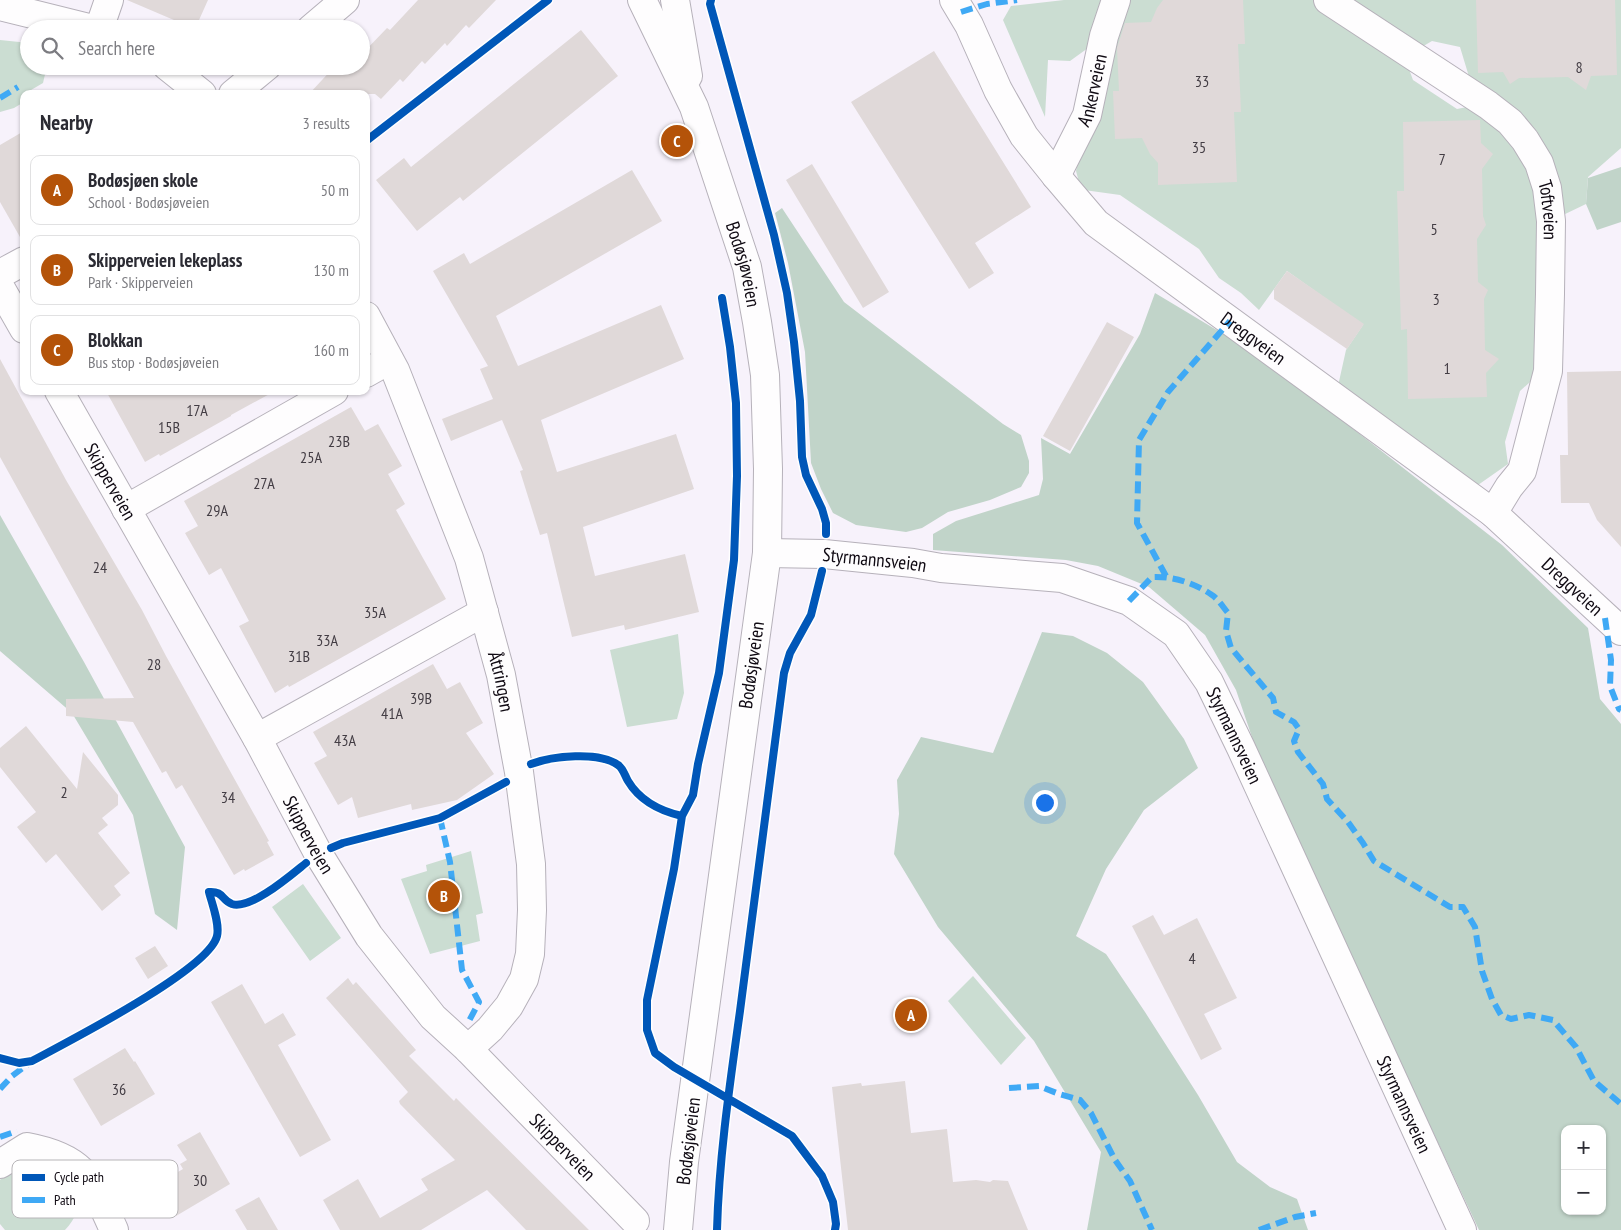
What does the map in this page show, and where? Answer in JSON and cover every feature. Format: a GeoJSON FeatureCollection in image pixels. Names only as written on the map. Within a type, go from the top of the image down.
{"type":"FeatureCollection","features":[{"type":"Feature","properties":{"kind":"street"},"geometry":{"type":"LineString","coordinates":[[102,20],[109,0]]}},
{"type":"Feature","properties":{"kind":"street"},"geometry":{"type":"LineString","coordinates":[[322,20],[345,0]]}},
{"type":"Feature","properties":{"kind":"street","name":"Bodøsjøveien"},"geometry":{"type":"LineString","coordinates":[[642,0],[694,107],[747,267],[758,322],[765,375],[768,469],[767,553],[684,1162],[678,1230]]}},
{"type":"Feature","properties":{"kind":"street","name":"Bodøsjøveien"},"geometry":{"type":"LineString","coordinates":[[675,0],[694,107]]}},
{"type":"Feature","properties":{"kind":"street","name":"Dreggveien"},"geometry":{"type":"LineString","coordinates":[[954,0],[969,25],[998,90],[1024,136],[1096,223],[1493,513],[1618,628]]}},
{"type":"Feature","properties":{"kind":"street","name":"Ankerveien"},"geometry":{"type":"LineString","coordinates":[[1056,176],[1087,115],[1104,36],[1116,0]]}},
{"type":"Feature","properties":{"kind":"street","name":"Toftveien"},"geometry":{"type":"LineString","coordinates":[[1328,0],[1488,105],[1510,122],[1525,140],[1539,162],[1547,188],[1551,221],[1548,371],[1522,471],[1509,487],[1493,513]]}},
{"type":"Feature","properties":{"kind":"street"},"geometry":{"type":"LineString","coordinates":[[0,6],[57,20]]}},
{"type":"Feature","properties":{"kind":"street"},"geometry":{"type":"LineString","coordinates":[[178,75],[197,90]]}},
{"type":"Feature","properties":{"kind":"street"},"geometry":{"type":"LineString","coordinates":[[238,90],[256,75]]}},
{"type":"Feature","properties":{"kind":"street"},"geometry":{"type":"LineString","coordinates":[[0,274],[20,263]]}},
{"type":"Feature","properties":{"kind":"street"},"geometry":{"type":"LineString","coordinates":[[0,287],[20,322]]}},
{"type":"Feature","properties":{"kind":"street","name":"Åttringen"},"geometry":{"type":"LineString","coordinates":[[370,333],[378,366],[395,370],[469,558],[501,675],[518,772],[530,864],[532,910],[530,954],[524,979],[509,1006],[490,1029],[468,1049]]}},
{"type":"Feature","properties":{"kind":"street","name":"Skipperveien"},"geometry":{"type":"LineString","coordinates":[[61,395],[257,738],[319,855],[369,936],[434,1017],[468,1049],[635,1221]]}},
{"type":"Feature","properties":{"kind":"street"},"geometry":{"type":"LineString","coordinates":[[126,509],[327,395]]}},
{"type":"Feature","properties":{"kind":"street","name":"Styrmannsveien"},"geometry":{"type":"LineString","coordinates":[[767,553],[824,554],[913,563],[941,568],[1062,578],[1129,601],[1176,634],[1209,682],[1241,748],[1462,1230]]}},
{"type":"Feature","properties":{"kind":"street"},"geometry":{"type":"LineString","coordinates":[[257,738],[484,612]]}},
{"type":"Feature","properties":{"kind":"street"},"geometry":{"type":"LineString","coordinates":[[0,1164],[27,1147],[48,1151],[67,1160]]}},
{"type":"Feature","properties":{"kind":"street"},"geometry":{"type":"LineString","coordinates":[[108,1218],[114,1230]]}},
{"type":"Feature","properties":{"kind":"green space"},"geometry":{"type":"Polygon","coordinates":[[[1064,0],[1103,0],[1088,48],[1070,61],[1048,60],[1045,117],[1003,20],[1011,6],[1064,0]]]}},
{"type":"Feature","properties":{"kind":"green space"},"geometry":{"type":"Polygon","coordinates":[[[1128,0],[1314,0],[1406,61],[1413,80],[1457,109],[1477,105],[1499,122],[1536,182],[1540,373],[1520,391],[1505,442],[1508,464],[1478,485],[1338,386],[1346,350],[1363,325],[1287,271],[1259,310],[1241,293],[1219,278],[1199,249],[1120,195],[1084,190],[1080,186],[1076,171],[1080,149],[1102,108],[1108,84],[1110,42],[1128,0]]]}},
{"type":"Feature","properties":{"kind":"green space"},"geometry":{"type":"Polygon","coordinates":[[[1350,0],[1621,0],[1621,148],[1588,177],[1586,204],[1561,216],[1538,139],[1509,103],[1470,80],[1460,47],[1432,41],[1415,51],[1350,0]]]}},
{"type":"Feature","properties":{"kind":"green space"},"geometry":{"type":"Polygon","coordinates":[[[0,40],[20,42],[20,75],[45,75],[43,83],[31,90],[20,90],[20,104],[0,112],[0,40]]]}},
{"type":"Feature","properties":{"kind":"green space"},"geometry":{"type":"Polygon","coordinates":[[[1621,167],[1621,222],[1597,230],[1586,204],[1588,178],[1621,167]]]}},
{"type":"Feature","properties":{"kind":"green space"},"geometry":{"type":"Polygon","coordinates":[[[782,208],[844,302],[1003,424],[1021,435],[1029,461],[1029,473],[1021,487],[990,500],[948,512],[922,528],[906,532],[856,525],[833,513],[811,463],[805,352],[788,263],[775,213],[782,208]]]}},
{"type":"Feature","properties":{"kind":"green space"},"geometry":{"type":"Polygon","coordinates":[[[1155,293],[1230,338],[1302,389],[1502,545],[1588,628],[1600,699],[1621,724],[1621,1230],[1479,1230],[1257,752],[1236,690],[1205,635],[1149,587],[1098,566],[1066,560],[933,550],[933,534],[956,521],[1039,495],[1043,479],[1041,438],[1070,454],[1140,334],[1155,293]]]}},
{"type":"Feature","properties":{"kind":"green space"},"geometry":{"type":"Polygon","coordinates":[[[0,515],[84,662],[185,847],[177,930],[155,914],[133,815],[72,713],[0,651],[0,515]]]}},
{"type":"Feature","properties":{"kind":"green space"},"geometry":{"type":"Polygon","coordinates":[[[1042,632],[1073,636],[1107,653],[1143,682],[1184,739],[1198,768],[1144,810],[1106,869],[1076,936],[1106,954],[1198,1095],[1237,1162],[1270,1187],[1297,1199],[1308,1230],[1087,1230],[1101,1152],[1034,1041],[938,927],[894,854],[899,814],[897,780],[921,737],[993,753],[1042,632]]]}},
{"type":"Feature","properties":{"kind":"green space"},"geometry":{"type":"Polygon","coordinates":[[[678,634],[684,693],[677,719],[627,727],[610,650],[678,634]]]}},
{"type":"Feature","properties":{"kind":"green space"},"geometry":{"type":"Polygon","coordinates":[[[471,851],[483,913],[476,915],[480,941],[430,954],[401,879],[427,871],[426,865],[471,851]]]}},
{"type":"Feature","properties":{"kind":"green space"},"geometry":{"type":"Polygon","coordinates":[[[303,884],[341,938],[310,961],[272,907],[303,884]]]}},
{"type":"Feature","properties":{"kind":"green space"},"geometry":{"type":"Polygon","coordinates":[[[973,976],[1026,1038],[1001,1065],[948,1001],[973,976]]]}},
{"type":"Feature","properties":{"kind":"green space"},"geometry":{"type":"Polygon","coordinates":[[[12,1169],[12,1218],[74,1218],[65,1230],[5,1230],[0,1224],[0,1180],[12,1169]]]}},
{"type":"Feature","properties":{"kind":"building"},"geometry":{"type":"Polygon","coordinates":[[[127,0],[208,0],[199,20],[174,20],[127,0]]]}},
{"type":"Feature","properties":{"kind":"building"},"geometry":{"type":"Polygon","coordinates":[[[418,0],[496,0],[469,28],[466,25],[447,46],[445,43],[425,64],[422,61],[403,82],[400,79],[381,99],[375,94],[370,94],[370,90],[313,90],[327,75],[370,75],[370,46],[387,28],[390,30],[418,0]]]}},
{"type":"Feature","properties":{"kind":"building"},"geometry":{"type":"Polygon","coordinates":[[[1163,0],[1243,0],[1245,44],[1238,44],[1241,112],[1234,112],[1237,182],[1158,185],[1158,163],[1150,154],[1142,138],[1115,139],[1113,91],[1119,91],[1117,48],[1125,23],[1151,22],[1163,0]]]}},
{"type":"Feature","properties":{"kind":"building"},"geometry":{"type":"Polygon","coordinates":[[[1476,0],[1615,0],[1617,75],[1591,76],[1586,90],[1568,77],[1519,78],[1510,84],[1503,72],[1478,73],[1476,0]]]}},
{"type":"Feature","properties":{"kind":"building"},"geometry":{"type":"Polygon","coordinates":[[[581,30],[618,76],[463,201],[460,197],[417,231],[376,180],[404,158],[411,167],[581,30]]]}},
{"type":"Feature","properties":{"kind":"building"},"geometry":{"type":"Polygon","coordinates":[[[934,51],[1031,207],[975,243],[994,273],[969,289],[851,102],[934,51]]]}},
{"type":"Feature","properties":{"kind":"building"},"geometry":{"type":"Polygon","coordinates":[[[1480,120],[1481,143],[1493,154],[1482,169],[1483,216],[1486,225],[1477,239],[1478,282],[1488,290],[1484,299],[1485,350],[1499,359],[1486,373],[1487,397],[1408,399],[1407,329],[1401,330],[1397,191],[1404,191],[1403,122],[1480,120]]]}},
{"type":"Feature","properties":{"kind":"building"},"geometry":{"type":"Polygon","coordinates":[[[20,133],[20,237],[0,202],[0,145],[20,133]]]}},
{"type":"Feature","properties":{"kind":"building"},"geometry":{"type":"Polygon","coordinates":[[[812,164],[889,292],[863,308],[786,180],[812,164]]]}},
{"type":"Feature","properties":{"kind":"building"},"geometry":{"type":"Polygon","coordinates":[[[632,170],[662,221],[496,316],[518,366],[661,305],[684,359],[541,420],[557,472],[676,434],[694,489],[583,527],[595,576],[685,554],[699,612],[625,630],[624,625],[572,637],[547,533],[540,535],[520,471],[523,470],[502,420],[451,441],[442,419],[493,399],[480,369],[488,366],[433,271],[464,253],[470,264],[632,170]]]}},
{"type":"Feature","properties":{"kind":"building"},"geometry":{"type":"Polygon","coordinates":[[[1287,271],[1364,324],[1347,349],[1274,299],[1274,289],[1287,271]]]}},
{"type":"Feature","properties":{"kind":"building"},"geometry":{"type":"Polygon","coordinates":[[[1107,322],[1134,337],[1070,451],[1043,436],[1107,322]]]}},
{"type":"Feature","properties":{"kind":"building"},"geometry":{"type":"Polygon","coordinates":[[[0,359],[66,480],[142,610],[269,841],[267,842],[274,855],[245,871],[244,869],[234,875],[182,785],[176,789],[166,771],[162,773],[133,722],[66,716],[66,699],[134,698],[0,457],[0,359]]]}},
{"type":"Feature","properties":{"kind":"building"},"geometry":{"type":"Polygon","coordinates":[[[1621,371],[1621,547],[1597,520],[1589,503],[1561,503],[1560,455],[1568,455],[1567,372],[1621,371]]]}},
{"type":"Feature","properties":{"kind":"building"},"geometry":{"type":"Polygon","coordinates":[[[108,395],[268,395],[160,456],[159,454],[145,462],[108,395]]]}},
{"type":"Feature","properties":{"kind":"building"},"geometry":{"type":"Polygon","coordinates":[[[351,407],[365,431],[378,424],[402,466],[388,474],[405,504],[396,510],[446,599],[275,693],[239,626],[249,621],[221,568],[209,575],[185,533],[198,526],[184,501],[351,407]]]}},
{"type":"Feature","properties":{"kind":"building"},"geometry":{"type":"Polygon","coordinates":[[[433,664],[447,689],[460,682],[483,723],[466,733],[494,774],[457,800],[412,810],[411,804],[358,818],[352,797],[338,805],[314,763],[327,756],[313,732],[433,664]]]}},
{"type":"Feature","properties":{"kind":"building"},"geometry":{"type":"Polygon","coordinates":[[[26,726],[77,789],[83,752],[118,795],[118,805],[102,818],[108,825],[98,833],[130,873],[114,886],[121,895],[102,911],[56,854],[46,863],[17,827],[36,812],[0,767],[0,748],[26,726]]]}},
{"type":"Feature","properties":{"kind":"building"},"geometry":{"type":"Polygon","coordinates":[[[1153,915],[1164,935],[1197,918],[1237,998],[1204,1014],[1222,1049],[1201,1060],[1132,926],[1153,915]]]}},
{"type":"Feature","properties":{"kind":"building"},"geometry":{"type":"Polygon","coordinates":[[[155,946],[168,966],[148,979],[135,958],[155,946]]]}},
{"type":"Feature","properties":{"kind":"building"},"geometry":{"type":"Polygon","coordinates":[[[348,978],[353,985],[356,982],[416,1050],[409,1056],[454,1101],[456,1098],[589,1230],[526,1230],[487,1190],[421,1230],[340,1230],[323,1200],[358,1179],[380,1218],[428,1190],[421,1179],[455,1160],[400,1104],[399,1101],[408,1092],[326,998],[348,978]]]}},
{"type":"Feature","properties":{"kind":"building"},"geometry":{"type":"Polygon","coordinates":[[[242,984],[265,1024],[283,1013],[296,1035],[278,1045],[331,1140],[300,1157],[211,1002],[242,984]]]}},
{"type":"Feature","properties":{"kind":"building"},"geometry":{"type":"Polygon","coordinates":[[[125,1048],[155,1094],[101,1126],[73,1079],[125,1048]]]}},
{"type":"Feature","properties":{"kind":"building"},"geometry":{"type":"Polygon","coordinates":[[[905,1081],[911,1133],[947,1129],[953,1182],[976,1180],[990,1182],[993,1180],[1008,1181],[1028,1230],[848,1230],[832,1087],[861,1083],[862,1086],[905,1081]]]}},
{"type":"Feature","properties":{"kind":"building"},"geometry":{"type":"Polygon","coordinates":[[[200,1132],[230,1184],[178,1215],[178,1172],[183,1169],[180,1164],[187,1160],[177,1145],[200,1132]]]}},
{"type":"Feature","properties":{"kind":"building"},"geometry":{"type":"Polygon","coordinates":[[[259,1197],[278,1230],[247,1230],[235,1210],[259,1197]]]}},
{"type":"Feature","properties":{"kind":"marked path"},"geometry":{"type":"LineString","coordinates":[[961,12],[987,4],[1017,0]]}},
{"type":"Feature","properties":{"kind":"marked path"},"geometry":{"type":"LineString","coordinates":[[0,98],[18,87]]}},
{"type":"Feature","properties":{"kind":"marked path"},"geometry":{"type":"LineString","coordinates":[[1166,576],[1137,523],[1139,440],[1168,392],[1230,321]]}},
{"type":"Feature","properties":{"kind":"marked path"},"geometry":{"type":"LineString","coordinates":[[1129,601],[1152,577],[1183,581],[1198,587],[1216,599],[1228,613],[1226,631],[1231,648],[1273,698],[1276,712],[1294,722],[1299,729],[1294,741],[1298,752],[1323,784],[1327,799],[1348,822],[1374,861],[1450,907],[1463,907],[1475,927],[1482,971],[1492,999],[1501,1015],[1511,1019],[1529,1015],[1553,1020],[1576,1047],[1594,1081],[1621,1104]]}},
{"type":"Feature","properties":{"kind":"marked path"},"geometry":{"type":"LineString","coordinates":[[1605,618],[1611,660],[1610,686],[1621,710]]}},
{"type":"Feature","properties":{"kind":"marked path"},"geometry":{"type":"LineString","coordinates":[[440,818],[450,862],[462,970],[479,1002],[469,1021]]}},
{"type":"Feature","properties":{"kind":"marked path"},"geometry":{"type":"LineString","coordinates":[[0,1089],[12,1076],[28,1064]]}},
{"type":"Feature","properties":{"kind":"marked path"},"geometry":{"type":"LineString","coordinates":[[1009,1088],[1039,1086],[1080,1100],[1091,1113],[1115,1160],[1130,1181],[1152,1230]]}},
{"type":"Feature","properties":{"kind":"marked path"},"geometry":{"type":"LineString","coordinates":[[0,1137],[17,1131]]}},
{"type":"Feature","properties":{"kind":"marked path"},"geometry":{"type":"LineString","coordinates":[[1259,1230],[1295,1217],[1316,1213]]}},
{"type":"Feature","properties":{"kind":"cycle path"},"geometry":{"type":"LineString","coordinates":[[370,138],[548,0]]}},
{"type":"Feature","properties":{"kind":"cycle path"},"geometry":{"type":"LineString","coordinates":[[711,0],[710,4],[774,235],[787,293],[800,401],[802,457],[806,475],[822,509],[826,523],[826,534]]}},
{"type":"Feature","properties":{"kind":"cycle path"},"geometry":{"type":"LineString","coordinates":[[682,816],[693,795],[698,764],[719,673],[734,560],[737,476],[736,403],[722,298]]}},
{"type":"Feature","properties":{"kind":"cycle path"},"geometry":{"type":"LineString","coordinates":[[717,1230],[726,1120],[784,673],[790,653],[811,615],[822,571]]}},
{"type":"Feature","properties":{"kind":"cycle path"},"geometry":{"type":"LineString","coordinates":[[531,764],[575,756],[588,756],[610,761],[620,766],[633,788],[645,800],[658,808],[682,816],[674,869],[647,1000],[647,1030],[655,1053],[674,1067],[792,1136],[822,1176],[833,1202],[835,1230]]}},
{"type":"Feature","properties":{"kind":"cycle path"},"geometry":{"type":"LineString","coordinates":[[331,848],[343,843],[440,818],[506,782]]}},
{"type":"Feature","properties":{"kind":"cycle path"},"geometry":{"type":"LineString","coordinates":[[0,1058],[19,1063],[32,1061],[135,1004],[190,967],[208,950],[217,936],[217,920],[209,892],[220,894],[232,904],[249,902],[281,883],[306,863]]}},
{"type":"Feature","properties":{"kind":"place","name":"Blokkan"},"geometry":{"type":"Point","coordinates":[677,141]}},
{"type":"Feature","properties":{"kind":"place","name":"Skipperveien lekeplass"},"geometry":{"type":"Point","coordinates":[444,896]}},
{"type":"Feature","properties":{"kind":"place","name":"Bodøsjøen skole"},"geometry":{"type":"Point","coordinates":[911,1015]}}]}
